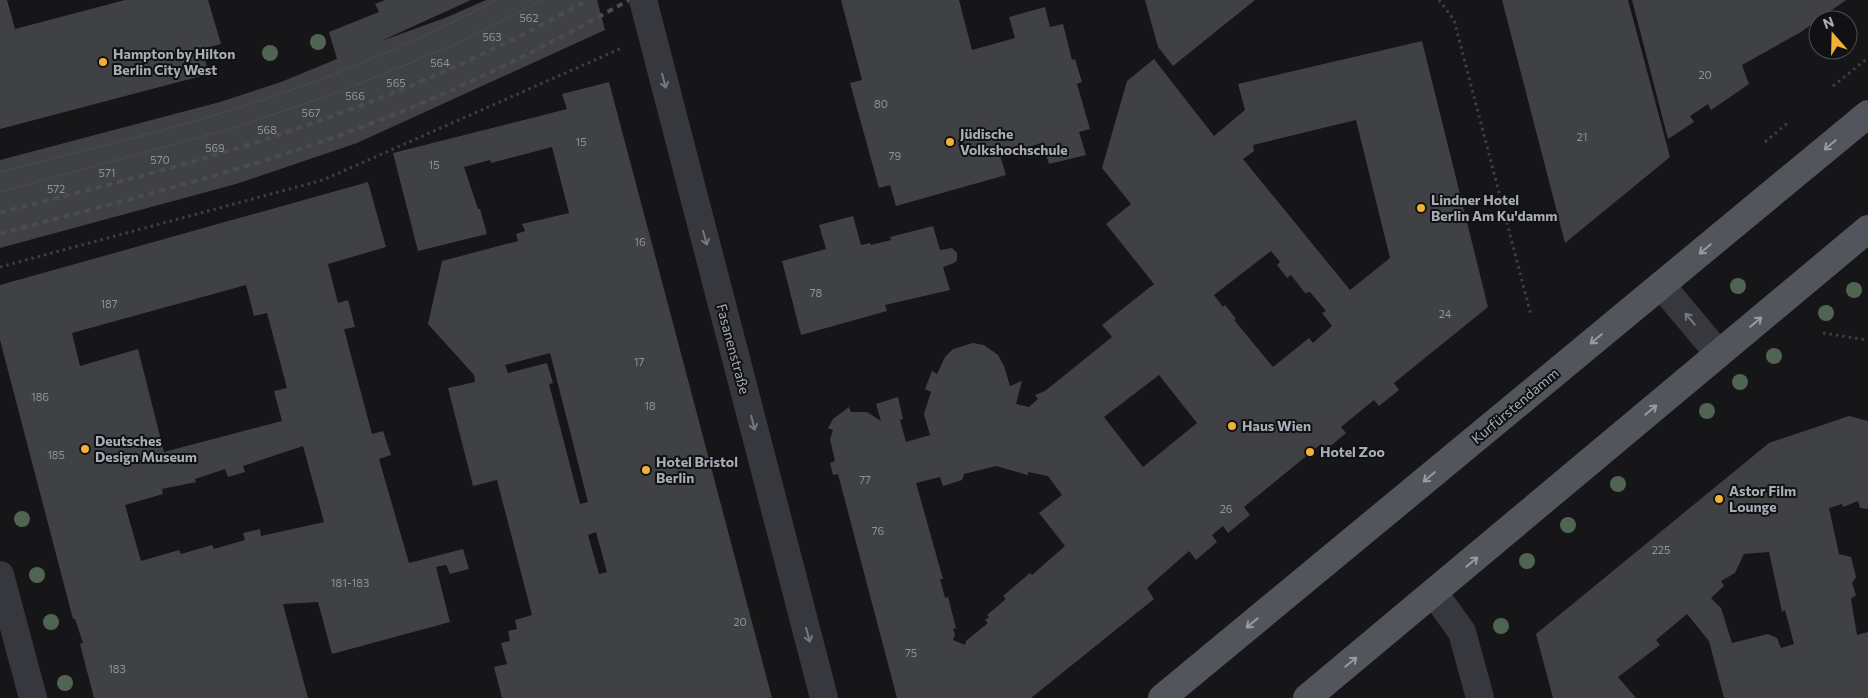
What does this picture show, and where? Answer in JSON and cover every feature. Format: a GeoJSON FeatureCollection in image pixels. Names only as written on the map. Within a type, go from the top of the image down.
{"type":"FeatureCollection","features":[{"type":"Feature","properties":{"kind":"main road","name":"Kurfürstendamm"},"geometry":{"type":"LineString","coordinates":[[1162,698],[1868,114]]}},
{"type":"Feature","properties":{"kind":"main road"},"geometry":{"type":"LineString","coordinates":[[1307,698],[1718,353],[1868,230]]}},
{"type":"Feature","properties":{"kind":"street","name":"Fasanenstraße"},"geometry":{"type":"LineString","coordinates":[[643,0],[824,698]]}},
{"type":"Feature","properties":{"kind":"street"},"geometry":{"type":"LineString","coordinates":[[1661,285],[1718,353]]}},
{"type":"Feature","properties":{"kind":"street"},"geometry":{"type":"LineString","coordinates":[[0,575],[33,698]]}},
{"type":"Feature","properties":{"kind":"street"},"geometry":{"type":"LineString","coordinates":[[1434,593],[1462,632],[1480,698]]}},
{"type":"Feature","properties":{"kind":"path"},"geometry":{"type":"LineString","coordinates":[[1439,0],[1454,20],[1531,315]]}},
{"type":"Feature","properties":{"kind":"path"},"geometry":{"type":"LineString","coordinates":[[0,267],[323,180],[652,34]]}},
{"type":"Feature","properties":{"kind":"path"},"geometry":{"type":"LineString","coordinates":[[1833,86],[1868,58]]}},
{"type":"Feature","properties":{"kind":"path"},"geometry":{"type":"LineString","coordinates":[[1764,142],[1790,121]]}},
{"type":"Feature","properties":{"kind":"path"},"geometry":{"type":"LineString","coordinates":[[1823,333],[1868,340]]}},
{"type":"Feature","properties":{"kind":"building","name":"Hampton by Hilton Berlin City West"},"geometry":{"type":"Polygon","coordinates":[[[0,0],[7,0],[15,29],[125,0],[208,0],[221,44],[202,49],[209,74],[0,129],[0,0]]]}},
{"type":"Feature","properties":{"kind":"building"},"geometry":{"type":"Polygon","coordinates":[[[385,0],[471,0],[381,41],[445,18],[486,0],[597,0],[605,30],[357,143],[236,184],[0,248],[0,160],[220,102],[281,82],[337,59],[329,32],[379,12],[375,4],[385,0]]]}},
{"type":"Feature","properties":{"kind":"building"},"geometry":{"type":"Polygon","coordinates":[[[841,0],[959,0],[972,50],[1015,38],[1009,17],[1045,7],[1050,27],[1063,24],[1072,60],[1075,59],[1082,82],[1077,84],[1090,129],[1079,132],[1086,155],[1049,164],[1042,143],[1000,155],[1006,175],[896,206],[890,185],[879,188],[850,83],[862,80],[841,0]]]}},
{"type":"Feature","properties":{"kind":"building"},"geometry":{"type":"Polygon","coordinates":[[[1145,0],[1255,0],[1173,66],[1158,47],[1145,0]]]}},
{"type":"Feature","properties":{"kind":"building"},"geometry":{"type":"Polygon","coordinates":[[[1502,0],[1628,0],[1670,157],[1565,243],[1502,0]]]}},
{"type":"Feature","properties":{"kind":"building"},"geometry":{"type":"Polygon","coordinates":[[[1632,0],[1846,0],[1832,10],[1808,10],[1808,27],[1742,65],[1749,84],[1711,110],[1708,104],[1690,116],[1694,122],[1668,139],[1632,0]]]}},
{"type":"Feature","properties":{"kind":"building"},"geometry":{"type":"Polygon","coordinates":[[[1422,41],[1488,307],[1394,383],[1399,390],[1379,406],[1374,400],[1341,427],[1346,433],[1327,449],[1321,444],[1244,507],[1250,515],[1228,533],[1223,526],[1212,535],[1217,542],[1196,560],[1189,551],[1147,588],[1154,599],[1031,698],[897,698],[838,474],[833,475],[830,463],[835,461],[830,439],[833,430],[828,428],[833,419],[849,407],[851,412],[867,412],[881,421],[876,404],[898,397],[903,419],[900,420],[906,442],[930,435],[924,414],[931,392],[925,389],[932,371],[937,374],[945,357],[953,349],[973,343],[984,345],[998,355],[1004,366],[1010,386],[1022,381],[1016,404],[1029,407],[1038,399],[1035,395],[1045,391],[1112,337],[1102,325],[1154,284],[1106,224],[1131,204],[1102,168],[1127,81],[1154,59],[1214,136],[1245,110],[1238,84],[1422,41]],[[1356,120],[1253,145],[1254,151],[1243,159],[1350,290],[1390,258],[1356,120]],[[1271,251],[1214,295],[1223,307],[1225,305],[1236,319],[1234,320],[1273,367],[1309,338],[1313,343],[1332,326],[1322,313],[1326,311],[1310,292],[1305,293],[1291,275],[1287,278],[1277,265],[1280,262],[1271,251]],[[1159,375],[1104,417],[1143,467],[1197,423],[1159,375]],[[996,466],[964,474],[962,480],[943,486],[940,477],[916,483],[943,579],[940,579],[945,598],[948,597],[956,628],[953,629],[955,635],[953,640],[965,645],[966,641],[988,623],[985,620],[989,617],[987,615],[1006,599],[1003,596],[1030,573],[1032,575],[1065,546],[1039,513],[1062,495],[1048,476],[1028,472],[1028,475],[996,466]]]}},
{"type":"Feature","properties":{"kind":"building"},"geometry":{"type":"Polygon","coordinates":[[[609,82],[772,698],[502,698],[494,667],[507,664],[501,643],[510,641],[508,631],[517,629],[515,620],[532,615],[497,480],[473,486],[448,388],[475,382],[474,375],[428,324],[442,261],[518,241],[516,234],[525,231],[522,224],[569,213],[552,147],[491,163],[490,160],[464,167],[487,234],[418,251],[393,153],[567,109],[562,94],[609,82]],[[550,353],[505,365],[508,373],[547,363],[553,383],[549,384],[580,504],[588,502],[550,353]],[[596,532],[588,535],[599,574],[607,572],[596,532]]]}},
{"type":"Feature","properties":{"kind":"building"},"geometry":{"type":"Polygon","coordinates":[[[368,182],[386,247],[328,264],[338,303],[348,300],[355,327],[344,329],[372,434],[383,431],[391,455],[379,459],[409,563],[463,549],[469,569],[450,574],[446,565],[436,567],[450,622],[332,654],[318,602],[283,604],[308,698],[94,698],[80,644],[83,643],[75,619],[73,619],[0,340],[0,285],[368,182]],[[246,285],[72,333],[80,366],[138,349],[164,452],[282,421],[274,391],[287,388],[267,313],[254,316],[246,285]],[[303,446],[243,466],[245,472],[228,477],[225,469],[195,479],[196,482],[162,489],[163,494],[125,505],[141,561],[179,550],[181,554],[212,545],[214,549],[245,540],[243,533],[260,529],[261,536],[324,522],[303,446]]]}},
{"type":"Feature","properties":{"kind":"building"},"geometry":{"type":"Polygon","coordinates":[[[853,216],[861,245],[870,243],[871,245],[891,240],[890,237],[933,226],[940,250],[952,248],[957,253],[957,260],[954,263],[943,267],[950,290],[885,305],[887,311],[801,335],[782,261],[826,249],[819,225],[853,216]]]}},
{"type":"Feature","properties":{"kind":"building"},"geometry":{"type":"Polygon","coordinates":[[[1849,416],[1868,421],[1868,509],[1860,508],[1858,501],[1843,507],[1842,504],[1829,508],[1839,554],[1851,557],[1856,577],[1852,583],[1856,595],[1851,599],[1857,635],[1868,632],[1868,698],[1724,698],[1709,641],[1687,614],[1656,640],[1660,645],[1618,677],[1636,698],[1553,698],[1536,634],[1769,443],[1849,416]],[[1769,552],[1744,554],[1735,573],[1721,581],[1724,586],[1711,598],[1721,608],[1732,643],[1768,634],[1777,638],[1781,648],[1794,644],[1785,610],[1782,612],[1769,552]]]}},
{"type":"Feature","properties":{"kind":"tram line"},"geometry":{"type":"LineString","coordinates":[[0,172],[174,127],[265,99],[400,47],[497,0]]}},
{"type":"Feature","properties":{"kind":"tram line"},"geometry":{"type":"LineString","coordinates":[[0,192],[237,127],[344,90],[449,47],[542,0]]}},
{"type":"Feature","properties":{"kind":"railway"},"geometry":{"type":"LineString","coordinates":[[0,213],[184,164],[333,116],[463,63],[588,0]]}},
{"type":"Feature","properties":{"kind":"railway"},"geometry":{"type":"LineString","coordinates":[[0,234],[226,172],[359,128],[429,100],[497,69],[629,0]]}},
{"type":"Feature","properties":{"kind":"place","name":"Hampton by Hilton Berlin City West"},"geometry":{"type":"Point","coordinates":[103,62]}},
{"type":"Feature","properties":{"kind":"place","name":"Jüdische Volkshochschule"},"geometry":{"type":"Point","coordinates":[950,142]}},
{"type":"Feature","properties":{"kind":"place","name":"Lindner Hotel Berlin Am Ku'damm"},"geometry":{"type":"Point","coordinates":[1421,208]}},
{"type":"Feature","properties":{"kind":"place","name":"Haus Wien"},"geometry":{"type":"Point","coordinates":[1232,426]}},
{"type":"Feature","properties":{"kind":"place","name":"Deutsches Design Museum"},"geometry":{"type":"Point","coordinates":[85,449]}},
{"type":"Feature","properties":{"kind":"place","name":"Hotel Zoo"},"geometry":{"type":"Point","coordinates":[1310,452]}},
{"type":"Feature","properties":{"kind":"place","name":"Hotel Bristol Berlin"},"geometry":{"type":"Point","coordinates":[646,470]}},
{"type":"Feature","properties":{"kind":"place","name":"Astor Film Lounge"},"geometry":{"type":"Point","coordinates":[1719,499]}}]}
